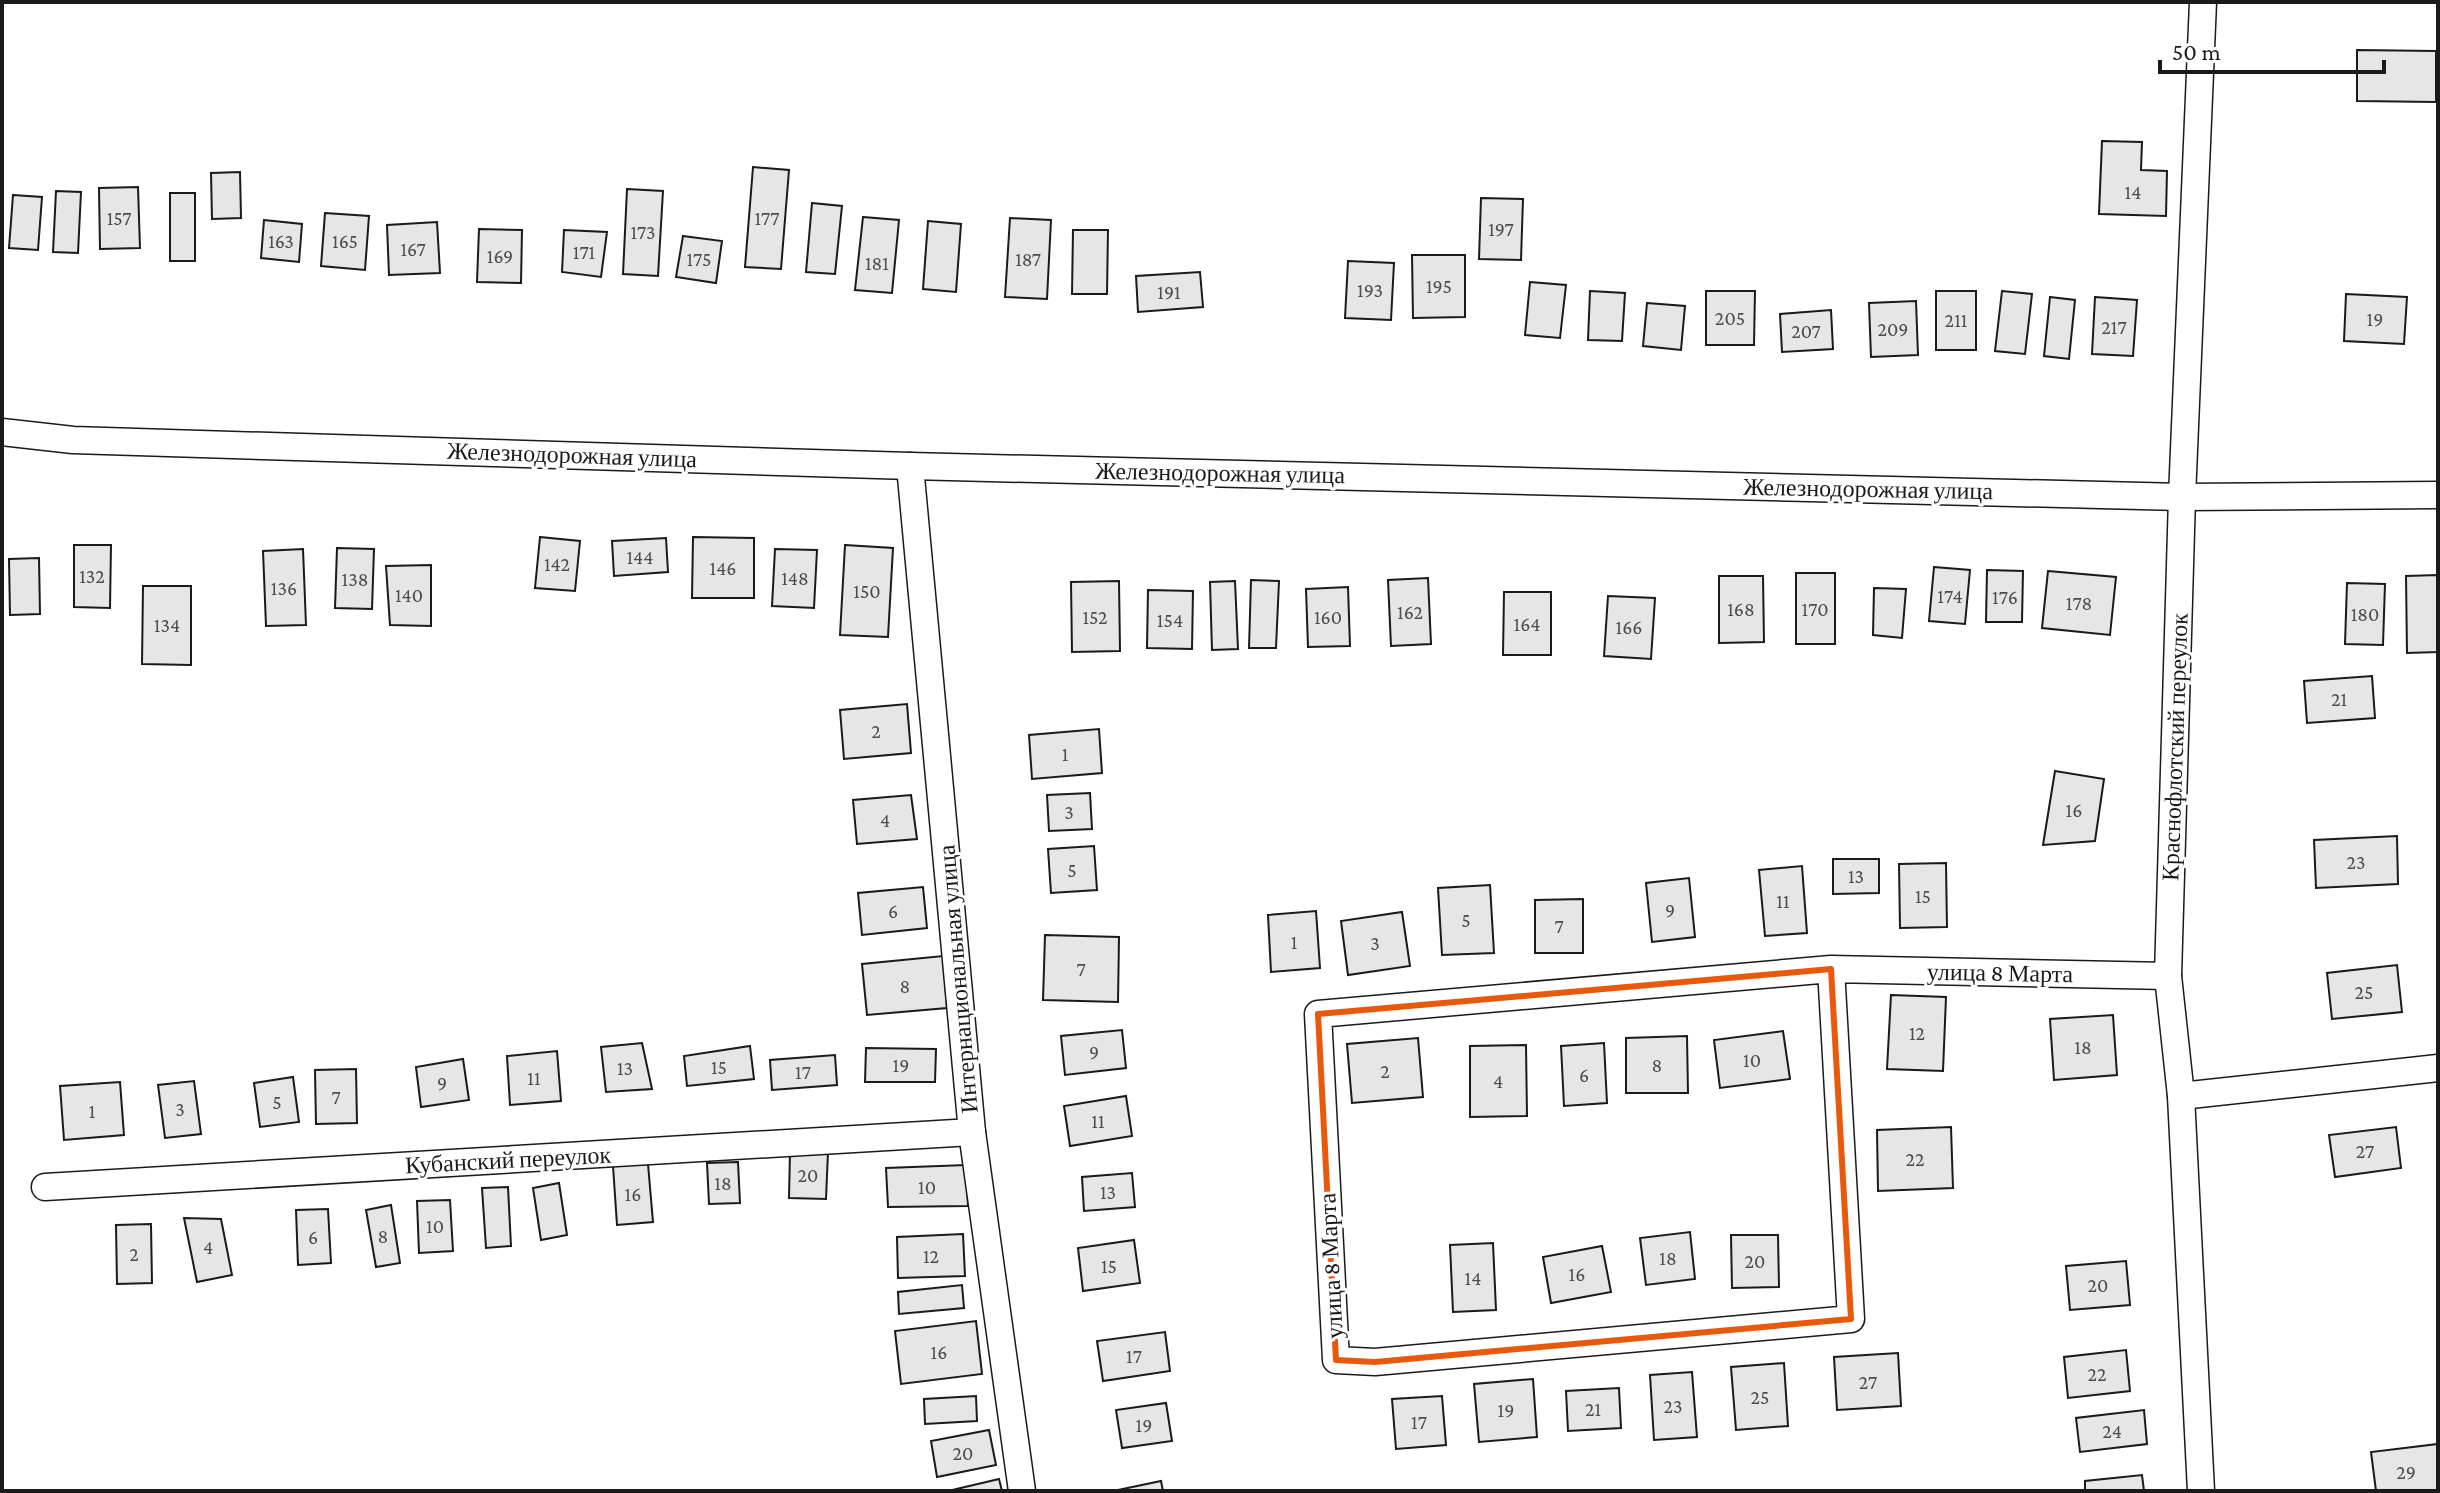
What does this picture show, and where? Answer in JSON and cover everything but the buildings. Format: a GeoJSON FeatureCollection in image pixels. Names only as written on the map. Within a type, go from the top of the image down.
{"type":"FeatureCollection","features":[{"type":"Feature","properties":{"kind":"street","name":"Краснофлотский переулок"},"geometry":{"type":"LineString","coordinates":[[2201,1491],[2181,1096],[2168,976],[2182,497],[2203,2]]}},
{"type":"Feature","properties":{"kind":"street","name":"Железнодорожная улица"},"geometry":{"type":"LineString","coordinates":[[2,432],[73,440],[910,466],[2182,497],[2438,495]]}},
{"type":"Feature","properties":{"kind":"street","name":"Интернациональная улица"},"geometry":{"type":"LineString","coordinates":[[910,466],[972,1132],[1022,1491]]}},
{"type":"Feature","properties":{"kind":"street","name":"улица 8 Марта"},"geometry":{"type":"LineString","coordinates":[[1831,969],[1851,1319],[1375,1362],[1336,1360],[1318,1014],[1831,969],[2168,976]]}},
{"type":"Feature","properties":{"kind":"street"},"geometry":{"type":"LineString","coordinates":[[2181,1096],[2438,1068]]}},
{"type":"Feature","properties":{"kind":"street","name":"Кубанский переулок"},"geometry":{"type":"LineString","coordinates":[[45,1187],[972,1132]]}},
{"type":"Feature","properties":{"kind":"highlighted area"},"geometry":{"type":"Polygon","coordinates":[[[1831,969],[1851,1319],[1375,1362],[1336,1360],[1318,1014],[1831,969]]]}}]}
